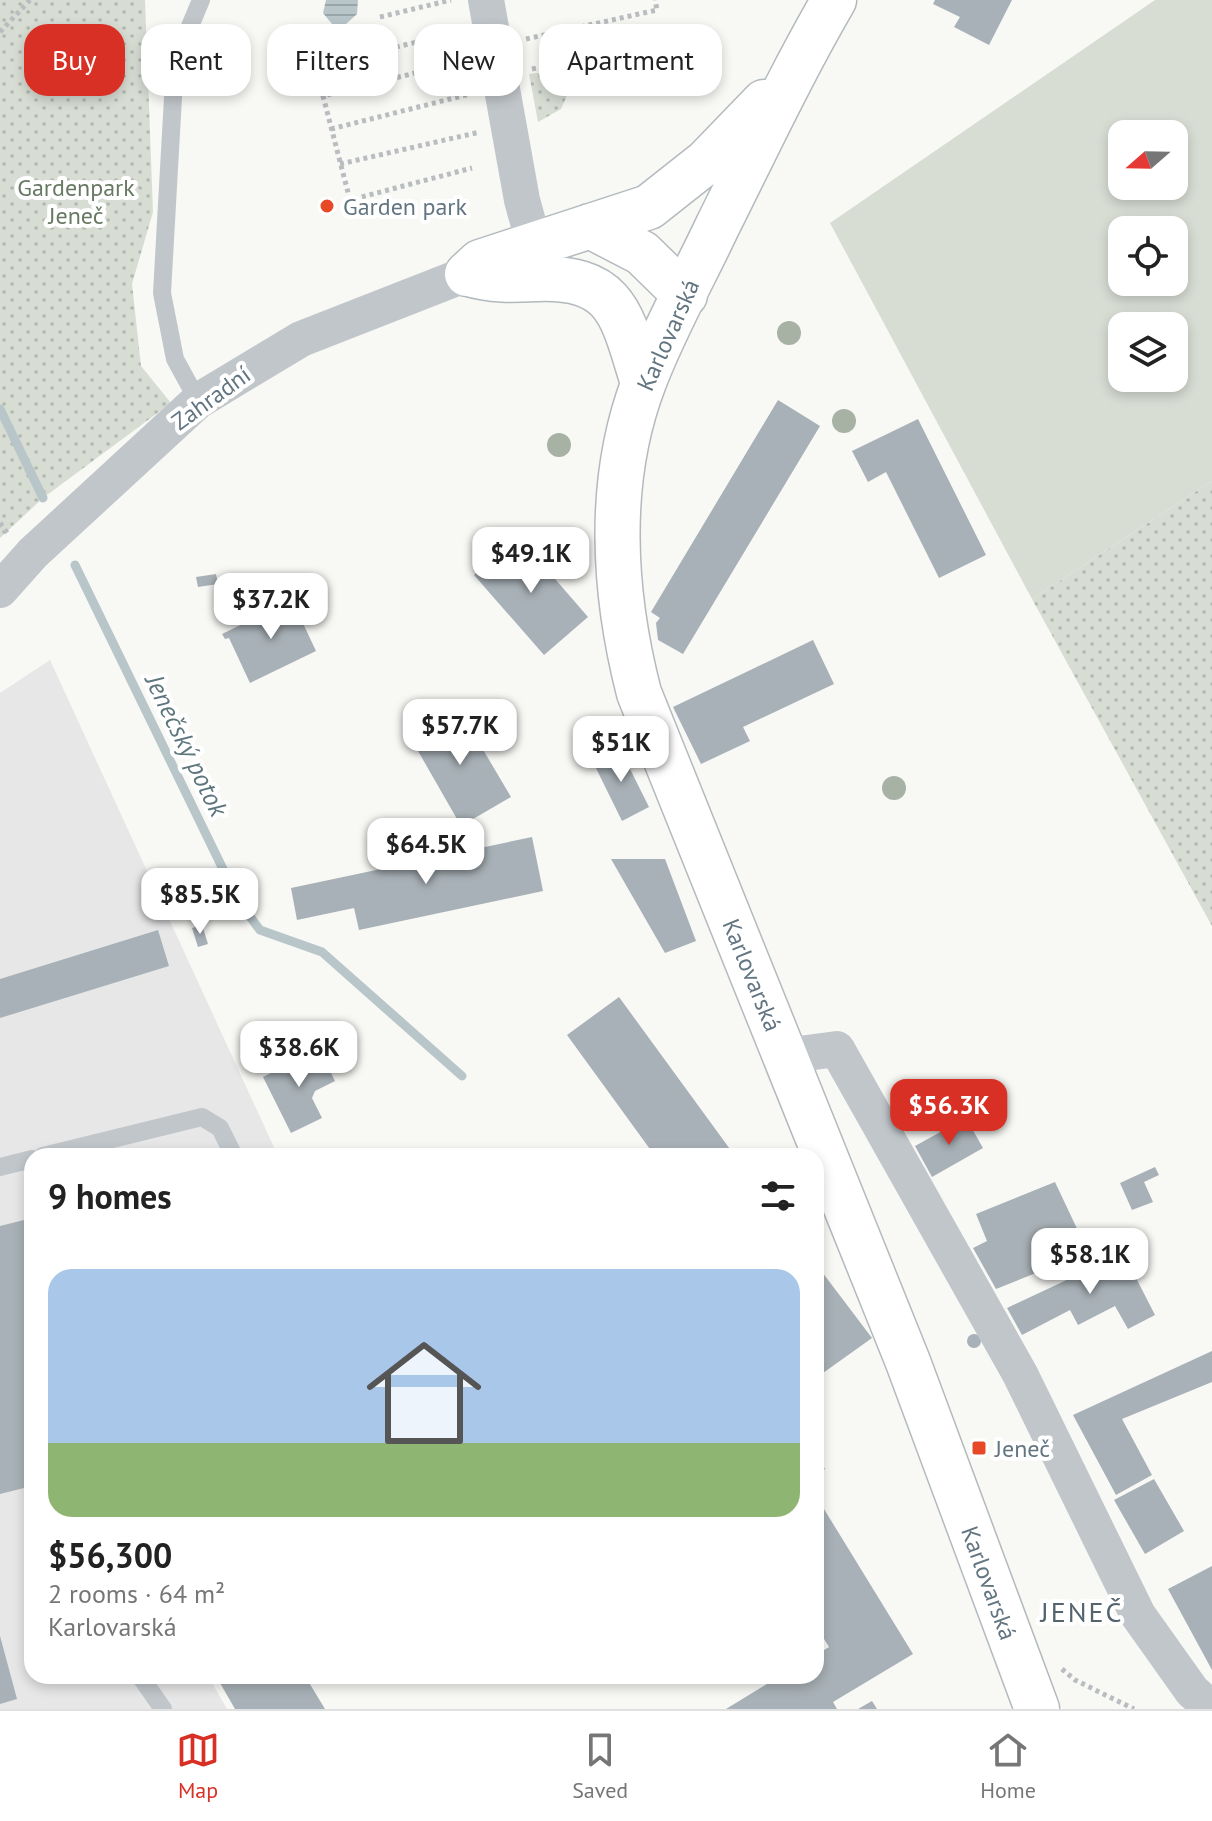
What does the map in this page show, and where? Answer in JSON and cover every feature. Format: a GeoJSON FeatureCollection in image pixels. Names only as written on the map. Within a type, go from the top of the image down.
{"type":"FeatureCollection","features":[{"type":"Feature","properties":{"kind":"main road","name":"Karlovarská"},"geometry":{"type":"LineString","coordinates":[[821,1148],[639,693],[621,597],[616,528],[625,455],[643,383],[793,71],[834,0]]}},
{"type":"Feature","properties":{"kind":"main road"},"geometry":{"type":"LineString","coordinates":[[467,274],[480,262],[649,207],[706,162],[793,71]]}},
{"type":"Feature","properties":{"kind":"main road"},"geometry":{"type":"LineString","coordinates":[[590,226],[642,253],[685,295]]}},
{"type":"Feature","properties":{"kind":"main road"},"geometry":{"type":"LineString","coordinates":[[467,274],[490,281],[566,278],[602,290],[685,295]]}},
{"type":"Feature","properties":{"kind":"main road"},"geometry":{"type":"LineString","coordinates":[[602,290],[627,329],[643,383]]}},
{"type":"Feature","properties":{"kind":"main road","name":"Karlovarská"},"geometry":{"type":"LineString","coordinates":[[824,1155],[908,1362],[1034,1706]]}},
{"type":"Feature","properties":{"kind":"street"},"geometry":{"type":"LineString","coordinates":[[503,96],[534,244]]}},
{"type":"Feature","properties":{"kind":"street","name":"Zahradní"},"geometry":{"type":"LineString","coordinates":[[0,590],[33,553],[198,401],[301,339],[467,274]]}},
{"type":"Feature","properties":{"kind":"street","name":"Karlovarská"},"geometry":{"type":"LineString","coordinates":[[784,1056],[837,1049],[1020,1374],[1138,1615],[1192,1691],[1212,1709]]}},
{"type":"Feature","properties":{"kind":"lane"},"geometry":{"type":"LineString","coordinates":[[198,401],[175,359],[162,293],[175,62],[201,0]]}},
{"type":"Feature","properties":{"kind":"lane"},"geometry":{"type":"LineString","coordinates":[[76,1148],[202,1117],[220,1128],[230,1148]]}},
{"type":"Feature","properties":{"kind":"lane"},"geometry":{"type":"LineString","coordinates":[[0,1167],[24,1161]]}},
{"type":"Feature","properties":{"kind":"lane"},"geometry":{"type":"LineString","coordinates":[[146,1684],[163,1709]]}},
{"type":"Feature","properties":{"kind":"path"},"geometry":{"type":"LineString","coordinates":[[0,32],[30,0]]}},
{"type":"Feature","properties":{"kind":"path"},"geometry":{"type":"LineString","coordinates":[[380,17],[451,0]]}},
{"type":"Feature","properties":{"kind":"path"},"geometry":{"type":"LineString","coordinates":[[523,41],[657,10],[655,0]]}},
{"type":"Feature","properties":{"kind":"path"},"geometry":{"type":"LineString","coordinates":[[414,70],[323,96],[350,200],[472,168]]}},
{"type":"Feature","properties":{"kind":"path"},"geometry":{"type":"LineString","coordinates":[[331,129],[414,88]]}},
{"type":"Feature","properties":{"kind":"path"},"geometry":{"type":"LineString","coordinates":[[340,164],[509,125]]}},
{"type":"Feature","properties":{"kind":"shaded area"},"geometry":{"type":"Polygon","coordinates":[[[326,0],[358,0],[357,14],[346,24],[332,24],[323,13],[326,0]]]}},
{"type":"Feature","properties":{"kind":"shaded area"},"geometry":{"type":"Polygon","coordinates":[[[50,660],[274,1148],[24,1148],[24,1684],[213,1684],[227,1709],[0,1709],[0,693],[50,660]]]}},
{"type":"Feature","properties":{"kind":"green space","name":"Gardenpark Jeneč"},"geometry":{"type":"Polygon","coordinates":[[[0,0],[145,0],[146,24],[141,24],[141,96],[149,96],[153,212],[132,284],[141,366],[171,403],[43,498],[0,538],[0,0]]]}},
{"type":"Feature","properties":{"kind":"green space"},"geometry":{"type":"Polygon","coordinates":[[[1155,0],[1212,0],[1212,481],[1032,599],[830,223],[1155,0]]]}},
{"type":"Feature","properties":{"kind":"green space"},"geometry":{"type":"Polygon","coordinates":[[[539,73],[539,96],[567,96],[561,109],[538,122],[529,74],[539,73]]]}},
{"type":"Feature","properties":{"kind":"green space"},"geometry":{"type":"Polygon","coordinates":[[[1212,481],[1212,926],[1032,599],[1212,481]]]}},
{"type":"Feature","properties":{"kind":"building"},"geometry":{"type":"Polygon","coordinates":[[[935,0],[1012,0],[989,45],[954,27],[960,17],[933,4],[935,0]]]}},
{"type":"Feature","properties":{"kind":"building"},"geometry":{"type":"Polygon","coordinates":[[[778,400],[820,426],[683,654],[658,640],[656,623],[660,618],[651,612],[778,400]]]}},
{"type":"Feature","properties":{"kind":"building"},"geometry":{"type":"Polygon","coordinates":[[[918,419],[986,555],[939,578],[886,472],[868,482],[852,451],[918,419]]]}},
{"type":"Feature","properties":{"kind":"building"},"geometry":{"type":"Polygon","coordinates":[[[517,535],[588,617],[544,655],[474,575],[517,535]]]}},
{"type":"Feature","properties":{"kind":"building"},"geometry":{"type":"Polygon","coordinates":[[[216,574],[218,584],[198,587],[196,577],[216,574]]]}},
{"type":"Feature","properties":{"kind":"building"},"geometry":{"type":"Polygon","coordinates":[[[292,600],[316,651],[250,683],[229,638],[225,639],[222,634],[292,600]]]}},
{"type":"Feature","properties":{"kind":"building"},"geometry":{"type":"Polygon","coordinates":[[[813,640],[834,684],[743,727],[750,741],[701,764],[673,707],[813,640]]]}},
{"type":"Feature","properties":{"kind":"building"},"geometry":{"type":"Polygon","coordinates":[[[459,709],[511,797],[461,826],[410,737],[459,709]]]}},
{"type":"Feature","properties":{"kind":"building"},"geometry":{"type":"Polygon","coordinates":[[[619,747],[649,807],[622,821],[592,760],[619,747]]]}},
{"type":"Feature","properties":{"kind":"building"},"geometry":{"type":"Polygon","coordinates":[[[532,837],[543,891],[359,930],[354,908],[297,920],[291,888],[532,837]]]}},
{"type":"Feature","properties":{"kind":"building"},"geometry":{"type":"Polygon","coordinates":[[[611,859],[665,859],[696,941],[665,953],[611,859]]]}},
{"type":"Feature","properties":{"kind":"building"},"geometry":{"type":"Polygon","coordinates":[[[202,925],[208,944],[198,947],[192,928],[202,925]]]}},
{"type":"Feature","properties":{"kind":"building"},"geometry":{"type":"Polygon","coordinates":[[[158,930],[169,966],[0,1018],[0,979],[158,930]]]}},
{"type":"Feature","properties":{"kind":"building"},"geometry":{"type":"Polygon","coordinates":[[[619,997],[729,1148],[649,1148],[567,1035],[619,997]]]}},
{"type":"Feature","properties":{"kind":"building"},"geometry":{"type":"Polygon","coordinates":[[[319,1049],[335,1081],[315,1091],[312,1098],[322,1118],[291,1133],[263,1077],[319,1049]]]}},
{"type":"Feature","properties":{"kind":"building"},"geometry":{"type":"Polygon","coordinates":[[[966,1118],[983,1148],[932,1177],[915,1146],[966,1118]]]}},
{"type":"Feature","properties":{"kind":"building"},"geometry":{"type":"Polygon","coordinates":[[[1155,1167],[1159,1175],[1144,1182],[1153,1202],[1132,1210],[1120,1183],[1155,1167]]]}},
{"type":"Feature","properties":{"kind":"building"},"geometry":{"type":"Polygon","coordinates":[[[1055,1182],[1088,1252],[996,1289],[973,1248],[987,1241],[976,1214],[1055,1182]]]}},
{"type":"Feature","properties":{"kind":"building"},"geometry":{"type":"Polygon","coordinates":[[[24,1220],[24,1488],[0,1494],[0,1226],[24,1220]]]}},
{"type":"Feature","properties":{"kind":"building"},"geometry":{"type":"Polygon","coordinates":[[[1135,1248],[1147,1270],[1135,1276],[1155,1315],[1128,1329],[1115,1306],[1078,1325],[1070,1310],[1022,1335],[1007,1308],[1135,1248]]]}},
{"type":"Feature","properties":{"kind":"building"},"geometry":{"type":"Polygon","coordinates":[[[824,1275],[872,1338],[824,1372],[824,1275]]]}},
{"type":"Feature","properties":{"kind":"building"},"geometry":{"type":"Polygon","coordinates":[[[974,1334],[981,1341],[974,1348],[967,1341],[974,1334]]]}},
{"type":"Feature","properties":{"kind":"building"},"geometry":{"type":"Polygon","coordinates":[[[1212,1351],[1212,1382],[1122,1419],[1152,1475],[1116,1495],[1073,1415],[1212,1351]]]}},
{"type":"Feature","properties":{"kind":"building"},"geometry":{"type":"Polygon","coordinates":[[[1154,1479],[1184,1531],[1145,1554],[1114,1500],[1154,1479]]]}},
{"type":"Feature","properties":{"kind":"building"},"geometry":{"type":"Polygon","coordinates":[[[824,1509],[913,1654],[833,1702],[837,1709],[726,1709],[767,1684],[824,1684],[824,1650],[829,1647],[824,1639],[824,1509]]]}},
{"type":"Feature","properties":{"kind":"building"},"geometry":{"type":"Polygon","coordinates":[[[1212,1566],[1212,1670],[1168,1589],[1212,1566]]]}},
{"type":"Feature","properties":{"kind":"building"},"geometry":{"type":"Polygon","coordinates":[[[0,1636],[17,1699],[0,1704],[0,1636]]]}},
{"type":"Feature","properties":{"kind":"building"},"geometry":{"type":"Polygon","coordinates":[[[221,1684],[310,1684],[325,1709],[235,1709],[221,1684]]]}},
{"type":"Feature","properties":{"kind":"building"},"geometry":{"type":"Polygon","coordinates":[[[872,1701],[877,1709],[858,1709],[872,1701]]]}},
{"type":"Feature","properties":{"kind":"waterway","name":"Jenečský potok"},"geometry":{"type":"LineString","coordinates":[[0,409],[43,498]]}},
{"type":"Feature","properties":{"kind":"waterway","name":"Jenečský potok"},"geometry":{"type":"LineString","coordinates":[[75,565],[239,902],[260,930],[322,952],[462,1076]]}},
{"type":"Feature","properties":{"kind":"place","name":"Garden park"},"geometry":{"type":"Point","coordinates":[327,206]}},
{"type":"Feature","properties":{"kind":"place","name":"Jeneč"},"geometry":{"type":"Point","coordinates":[979,1448]}},
{"type":"Feature","properties":{"kind":"district","name":"JENEČ"},"geometry":{"type":"Point","coordinates":[1082,1611]}}]}
